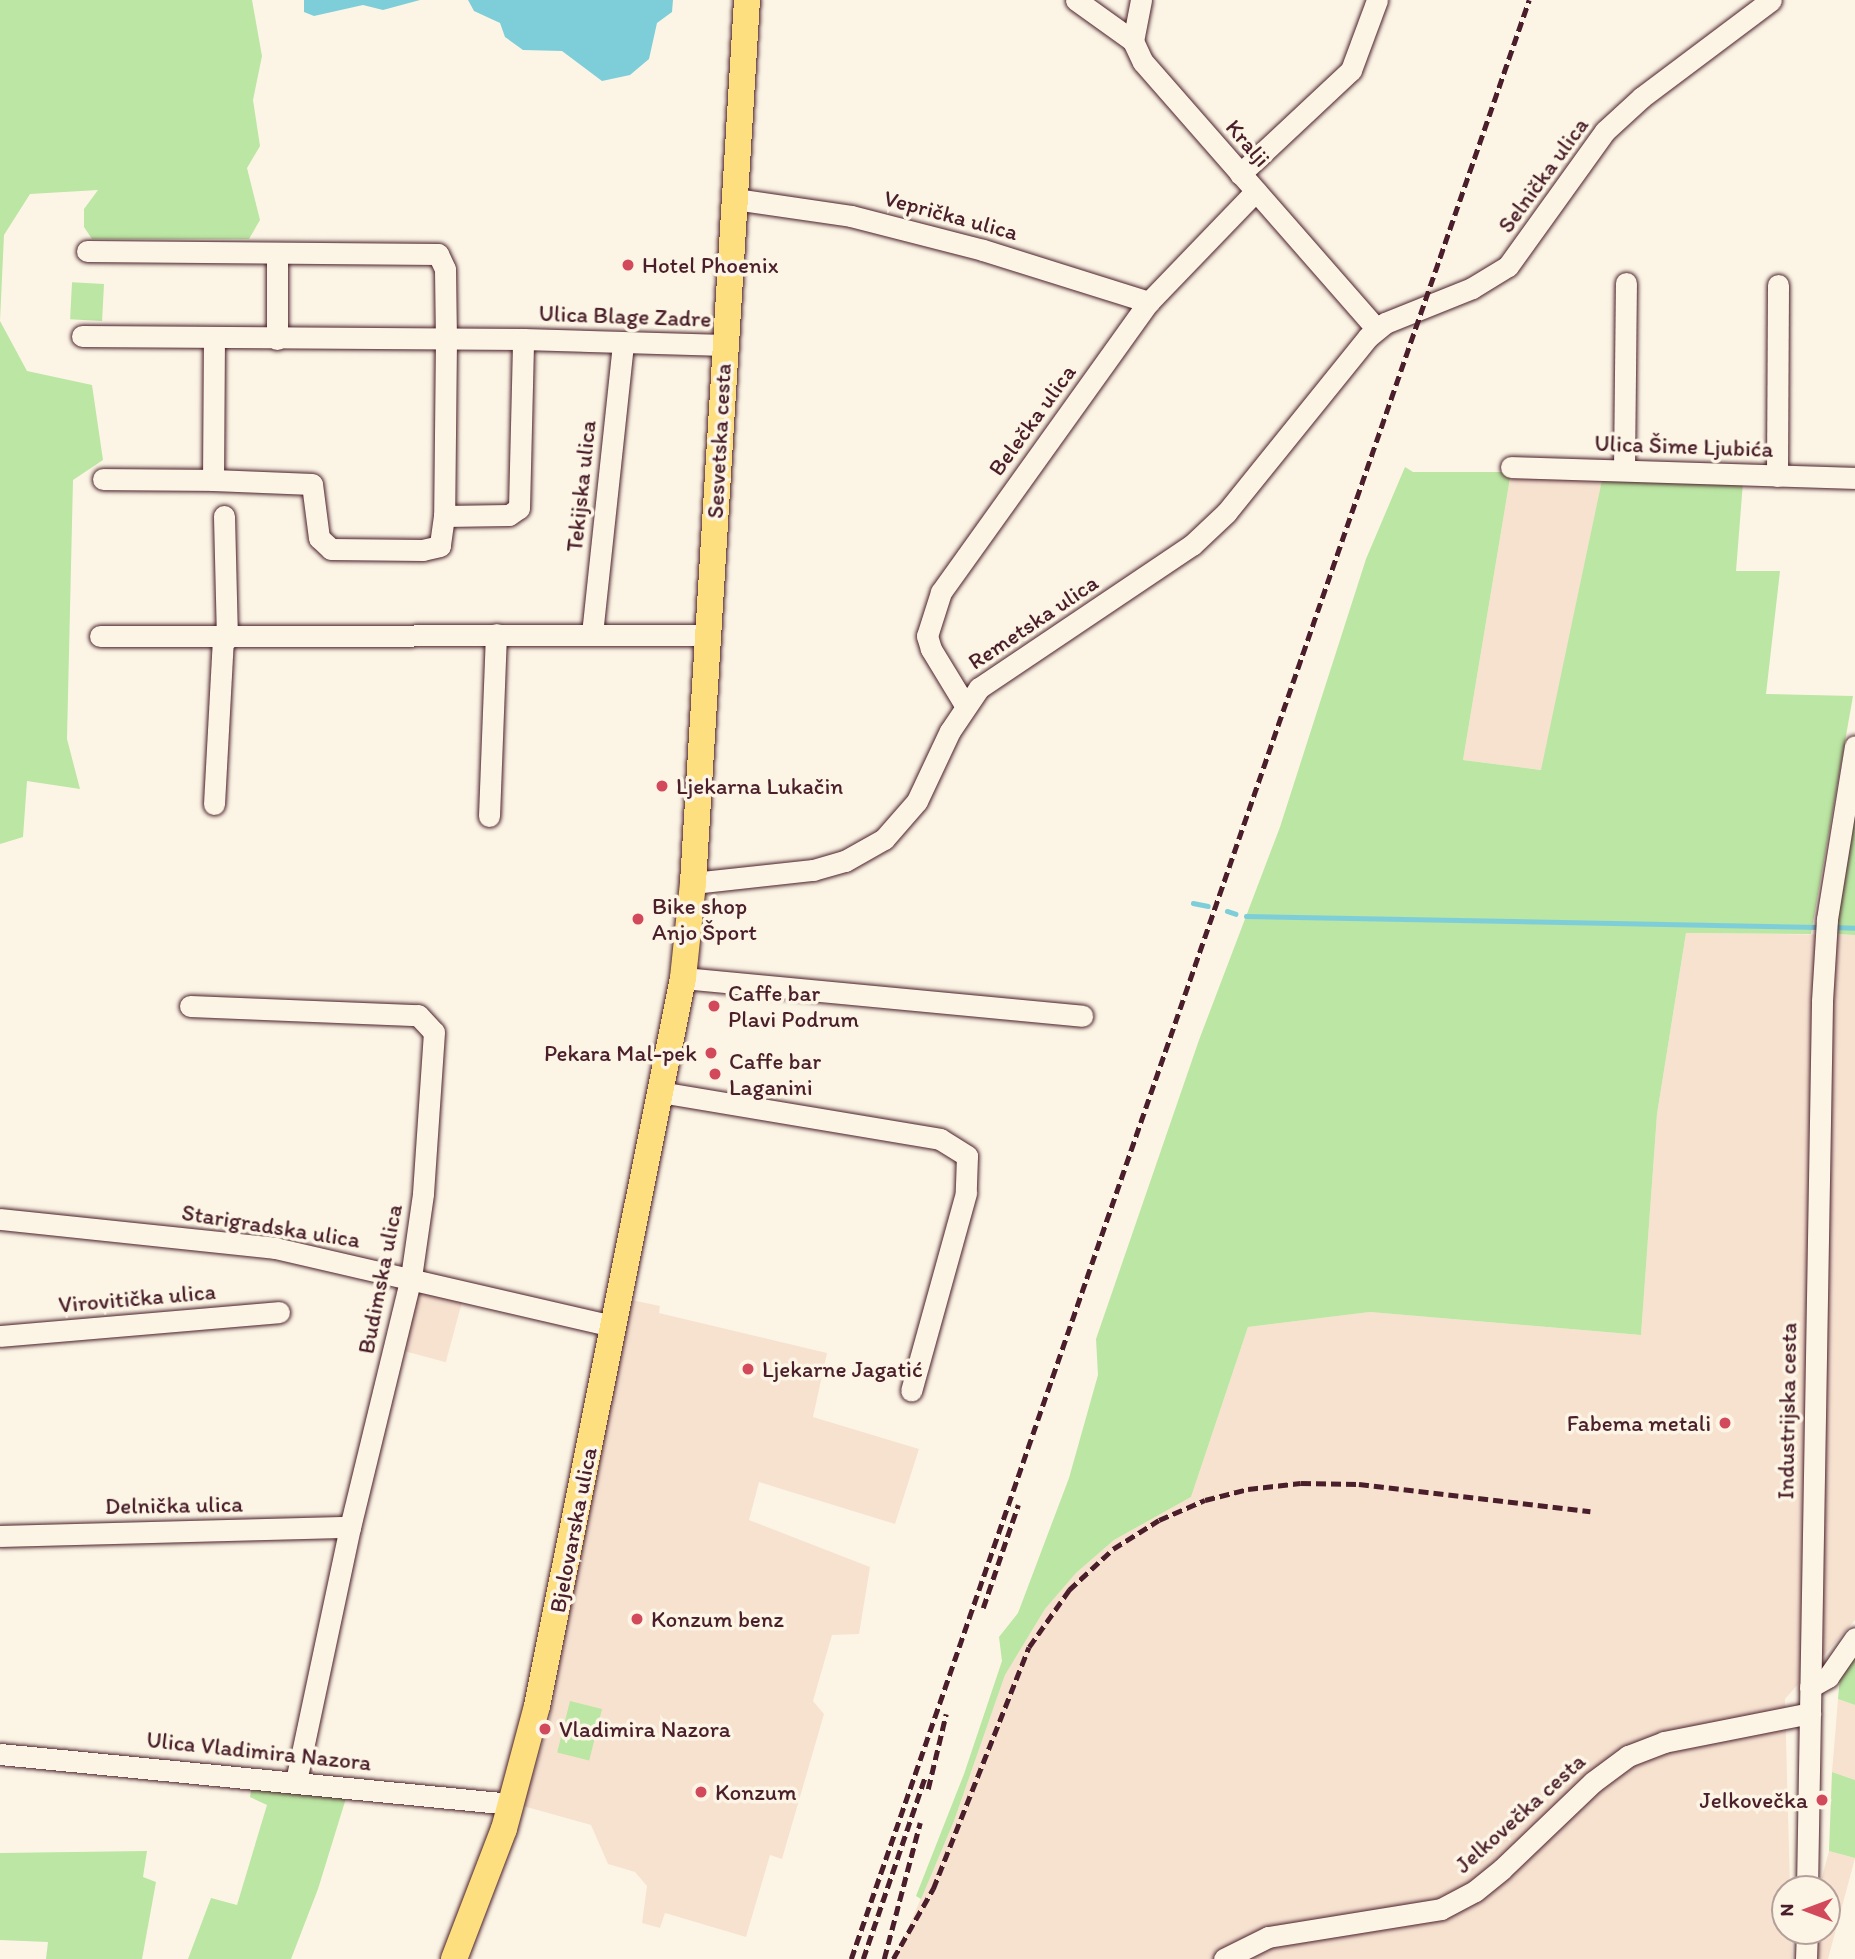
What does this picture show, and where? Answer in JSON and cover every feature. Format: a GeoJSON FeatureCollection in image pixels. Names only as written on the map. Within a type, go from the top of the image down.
{"type":"FeatureCollection","features":[{"type":"Feature","properties":{"kind":"main road","name":"Sesvetska cesta"},"geometry":{"type":"LineString","coordinates":[[693,883],[747,0]]}},
{"type":"Feature","properties":{"kind":"main road","name":"Bjelovarska ulica"},"geometry":{"type":"LineString","coordinates":[[454,1959],[511,1804],[547,1659],[603,1325],[660,1092],[682,978],[693,883]]}},
{"type":"Feature","properties":{"kind":"street","name":"Kralji"},"geometry":{"type":"LineString","coordinates":[[1076,0],[1133,41],[1143,62],[1377,329]]}},
{"type":"Feature","properties":{"kind":"street"},"geometry":{"type":"LineString","coordinates":[[1133,41],[1141,0]]}},
{"type":"Feature","properties":{"kind":"street"},"geometry":{"type":"LineString","coordinates":[[1240,174],[1352,70],[1377,0]]}},
{"type":"Feature","properties":{"kind":"street","name":"Selnička ulica"},"geometry":{"type":"LineString","coordinates":[[1377,329],[1472,288],[1508,266],[1605,131],[1642,97],[1771,0]]}},
{"type":"Feature","properties":{"kind":"street","name":"Belečka ulica"},"geometry":{"type":"LineString","coordinates":[[965,705],[931,649],[927,636],[941,592],[1149,302],[1255,191]]}},
{"type":"Feature","properties":{"kind":"street","name":"Veprička ulica"},"geometry":{"type":"LineString","coordinates":[[735,199],[852,216],[983,250],[1149,302]]}},
{"type":"Feature","properties":{"kind":"street"},"geometry":{"type":"LineString","coordinates":[[87,251],[438,254],[445,269],[444,516],[443,539],[435,549],[331,549],[319,538],[312,484],[213,480],[103,480]]}},
{"type":"Feature","properties":{"kind":"street"},"geometry":{"type":"LineString","coordinates":[[276,254],[276,339]]}},
{"type":"Feature","properties":{"kind":"street"},"geometry":{"type":"LineString","coordinates":[[1624,469],[1626,283]]}},
{"type":"Feature","properties":{"kind":"street"},"geometry":{"type":"LineString","coordinates":[[1777,476],[1778,285]]}},
{"type":"Feature","properties":{"kind":"street","name":"Remetska ulica"},"geometry":{"type":"LineString","coordinates":[[693,883],[813,870],[867,851],[898,826],[917,801],[965,705],[979,688],[1192,545],[1226,513],[1377,329]]}},
{"type":"Feature","properties":{"kind":"street","name":"Ulica Blage Zadre"},"geometry":{"type":"LineString","coordinates":[[82,336],[214,339],[523,339],[725,345]]}},
{"type":"Feature","properties":{"kind":"street"},"geometry":{"type":"LineString","coordinates":[[213,480],[214,339]]}},
{"type":"Feature","properties":{"kind":"street","name":"Ulica Blage Zadre"},"geometry":{"type":"LineString","coordinates":[[444,516],[509,515],[519,508],[523,339]]}},
{"type":"Feature","properties":{"kind":"street","name":"Tekijska ulica"},"geometry":{"type":"LineString","coordinates":[[592,634],[623,343]]}},
{"type":"Feature","properties":{"kind":"street","name":"Ulica Šime Ljubića"},"geometry":{"type":"LineString","coordinates":[[1511,467],[1855,478]]}},
{"type":"Feature","properties":{"kind":"street"},"geometry":{"type":"LineString","coordinates":[[214,804],[225,639],[224,516]]}},
{"type":"Feature","properties":{"kind":"street"},"geometry":{"type":"LineString","coordinates":[[489,816],[496,634]]}},
{"type":"Feature","properties":{"kind":"street"},"geometry":{"type":"LineString","coordinates":[[100,636],[225,639],[496,634],[708,635]]}},
{"type":"Feature","properties":{"kind":"street","name":"Industrijska cesta"},"geometry":{"type":"LineString","coordinates":[[1807,1875],[1826,926],[1855,746]]}},
{"type":"Feature","properties":{"kind":"street"},"geometry":{"type":"LineString","coordinates":[[682,978],[1082,1016]]}},
{"type":"Feature","properties":{"kind":"street","name":"Budimska ulica"},"geometry":{"type":"LineString","coordinates":[[190,1006],[418,1015],[433,1027],[423,1194],[411,1277],[350,1527],[296,1780]]}},
{"type":"Feature","properties":{"kind":"street"},"geometry":{"type":"LineString","coordinates":[[660,1092],[940,1139],[967,1156],[966,1193],[911,1391]]}},
{"type":"Feature","properties":{"kind":"street","name":"Starigradska ulica"},"geometry":{"type":"LineString","coordinates":[[0,1219],[275,1248],[411,1277],[603,1325]]}},
{"type":"Feature","properties":{"kind":"street","name":"Virovitička ulica"},"geometry":{"type":"LineString","coordinates":[[0,1336],[279,1312]]}},
{"type":"Feature","properties":{"kind":"street","name":"Delnička ulica"},"geometry":{"type":"LineString","coordinates":[[0,1536],[350,1527]]}},
{"type":"Feature","properties":{"kind":"street"},"geometry":{"type":"LineString","coordinates":[[1810,1687],[1828,1677],[1855,1638]]}},
{"type":"Feature","properties":{"kind":"street","name":"Jelkovečka cesta"},"geometry":{"type":"LineString","coordinates":[[1224,1959],[1268,1937],[1441,1909],[1475,1891],[1502,1869],[1593,1782],[1628,1756],[1664,1742],[1810,1713]]}},
{"type":"Feature","properties":{"kind":"street","name":"Ulica Vladimira Nazora"},"geometry":{"type":"LineString","coordinates":[[0,1754],[296,1780],[511,1804]]}},
{"type":"Feature","properties":{"kind":"shaded area"},"geometry":{"type":"Polygon","coordinates":[[[1511,472],[1603,475],[1542,770],[1463,760],[1511,472]]]}},
{"type":"Feature","properties":{"kind":"shaded area"},"geometry":{"type":"Polygon","coordinates":[[[1686,933],[1855,935],[1855,1620],[1785,1699],[1790,1875],[1771,1875],[1771,1945],[1792,1945],[1792,1959],[895,1959],[954,1821],[1005,1675],[1045,1609],[1076,1573],[1114,1540],[1191,1497],[1248,1327],[1370,1312],[1641,1335],[1657,1114],[1686,933]]]}},
{"type":"Feature","properties":{"kind":"shaded area"},"geometry":{"type":"Polygon","coordinates":[[[416,1288],[462,1300],[446,1362],[399,1350],[416,1288]]]}},
{"type":"Feature","properties":{"kind":"shaded area"},"geometry":{"type":"Polygon","coordinates":[[[627,1299],[660,1306],[659,1313],[827,1353],[813,1417],[919,1449],[895,1524],[759,1482],[749,1520],[870,1567],[859,1634],[832,1635],[813,1701],[824,1714],[782,1859],[770,1855],[746,1937],[665,1913],[660,1928],[642,1923],[647,1886],[635,1872],[608,1864],[591,1825],[523,1806],[549,1723],[627,1299]]]}},
{"type":"Feature","properties":{"kind":"shaded area"},"geometry":{"type":"Polygon","coordinates":[[[1838,1699],[1855,1705],[1855,1780],[1832,1772],[1838,1699]]]}},
{"type":"Feature","properties":{"kind":"shaded area"},"geometry":{"type":"Polygon","coordinates":[[[1829,1851],[1855,1858],[1841,1911],[1841,1875],[1823,1875],[1829,1851]]]}},
{"type":"Feature","properties":{"kind":"shaded area"},"geometry":{"type":"Polygon","coordinates":[[[1804,1945],[1832,1945],[1828,1959],[1801,1955],[1804,1945]]]}},
{"type":"Feature","properties":{"kind":"green space"},"geometry":{"type":"Polygon","coordinates":[[[0,0],[252,0],[262,56],[253,100],[260,146],[247,168],[260,220],[249,239],[92,239],[84,227],[84,209],[98,190],[30,194],[4,235],[0,321],[0,0]]]}},
{"type":"Feature","properties":{"kind":"green space"},"geometry":{"type":"Polygon","coordinates":[[[72,282],[104,284],[102,321],[70,319],[72,282]]]}},
{"type":"Feature","properties":{"kind":"green space"},"geometry":{"type":"Polygon","coordinates":[[[0,321],[27,371],[92,385],[103,460],[73,480],[67,739],[80,789],[27,781],[23,837],[0,844],[0,321]]]}},
{"type":"Feature","properties":{"kind":"green space"},"geometry":{"type":"Polygon","coordinates":[[[1405,467],[1413,472],[1511,472],[1463,760],[1541,770],[1603,475],[1743,482],[1736,571],[1780,571],[1766,694],[1853,696],[1811,934],[1686,933],[1657,1114],[1641,1335],[1370,1312],[1248,1327],[1191,1497],[1114,1540],[1076,1573],[1045,1609],[1005,1675],[954,1821],[921,1899],[916,1896],[964,1774],[1002,1661],[999,1637],[1018,1613],[1069,1478],[1098,1375],[1096,1339],[1199,1040],[1280,827],[1366,559],[1405,467]]]}},
{"type":"Feature","properties":{"kind":"green space"},"geometry":{"type":"Polygon","coordinates":[[[1855,797],[1855,935],[1834,934],[1855,797]]]}},
{"type":"Feature","properties":{"kind":"green space"},"geometry":{"type":"Polygon","coordinates":[[[1855,1653],[1855,1705],[1838,1699],[1840,1677],[1855,1653]]]}},
{"type":"Feature","properties":{"kind":"green space"},"geometry":{"type":"Polygon","coordinates":[[[570,1701],[602,1709],[589,1760],[557,1752],[570,1701]]]}},
{"type":"Feature","properties":{"kind":"green space"},"geometry":{"type":"Polygon","coordinates":[[[1832,1772],[1855,1780],[1855,1858],[1829,1851],[1832,1772]]]}},
{"type":"Feature","properties":{"kind":"green space"},"geometry":{"type":"Polygon","coordinates":[[[252,1786],[347,1795],[318,1889],[291,1959],[188,1959],[211,1898],[237,1905],[267,1805],[250,1797],[252,1786]]]}},
{"type":"Feature","properties":{"kind":"green space"},"geometry":{"type":"Polygon","coordinates":[[[147,1851],[143,1877],[156,1882],[142,1959],[46,1959],[48,1942],[0,1940],[0,1853],[147,1851]]]}},
{"type":"Feature","properties":{"kind":"water"},"geometry":{"type":"Polygon","coordinates":[[[304,0],[420,0],[383,10],[363,5],[314,16],[304,12],[304,0]]]}},
{"type":"Feature","properties":{"kind":"water"},"geometry":{"type":"Polygon","coordinates":[[[468,0],[673,0],[672,12],[657,23],[649,59],[630,75],[602,81],[562,51],[523,50],[505,37],[500,23],[474,11],[468,0]]]}},
{"type":"Feature","properties":{"kind":"waterway"},"geometry":{"type":"LineString","coordinates":[[1193,903],[1208,906]]}},
{"type":"Feature","properties":{"kind":"waterway"},"geometry":{"type":"LineString","coordinates":[[1227,911],[1236,914]]}},
{"type":"Feature","properties":{"kind":"waterway"},"geometry":{"type":"LineString","coordinates":[[1246,916],[1819,927]]}},
{"type":"Feature","properties":{"kind":"waterway"},"geometry":{"type":"LineString","coordinates":[[1832,927],[1855,928]]}},
{"type":"Feature","properties":{"kind":"railway"},"geometry":{"type":"LineString","coordinates":[[851,1959],[1529,0]]}},
{"type":"Feature","properties":{"kind":"railway"},"geometry":{"type":"LineString","coordinates":[[893,1959],[933,1889],[1029,1647],[1069,1590],[1113,1549],[1159,1520],[1205,1500],[1248,1489],[1301,1483],[1359,1484],[1590,1511]]}},
{"type":"Feature","properties":{"kind":"railway"},"geometry":{"type":"LineString","coordinates":[[983,1608],[1018,1505]]}},
{"type":"Feature","properties":{"kind":"railway"},"geometry":{"type":"LineString","coordinates":[[928,1789],[946,1714]]}},
{"type":"Feature","properties":{"kind":"railway"},"geometry":{"type":"LineString","coordinates":[[863,1959],[925,1777]]}},
{"type":"Feature","properties":{"kind":"railway"},"geometry":{"type":"LineString","coordinates":[[884,1959],[920,1823]]}},
{"type":"Feature","properties":{"kind":"place","name":"Hotel Phoenix"},"geometry":{"type":"Point","coordinates":[628,265]}},
{"type":"Feature","properties":{"kind":"place","name":"Ljekarna Lukačin"},"geometry":{"type":"Point","coordinates":[662,786]}},
{"type":"Feature","properties":{"kind":"place","name":"Bike shop Anjo Šport"},"geometry":{"type":"Point","coordinates":[638,919]}},
{"type":"Feature","properties":{"kind":"place","name":"Caffe bar Plavi Podrum"},"geometry":{"type":"Point","coordinates":[714,1006]}},
{"type":"Feature","properties":{"kind":"place","name":"Pekara Mal-pek"},"geometry":{"type":"Point","coordinates":[711,1053]}},
{"type":"Feature","properties":{"kind":"place","name":"Caffe bar Laganini"},"geometry":{"type":"Point","coordinates":[715,1074]}},
{"type":"Feature","properties":{"kind":"place","name":"Ljekarne Jagatić"},"geometry":{"type":"Point","coordinates":[748,1369]}},
{"type":"Feature","properties":{"kind":"place","name":"Fabema metali"},"geometry":{"type":"Point","coordinates":[1725,1423]}},
{"type":"Feature","properties":{"kind":"place","name":"Konzum benz"},"geometry":{"type":"Point","coordinates":[637,1619]}},
{"type":"Feature","properties":{"kind":"place","name":"Vladimira Nazora"},"geometry":{"type":"Point","coordinates":[545,1729]}},
{"type":"Feature","properties":{"kind":"place","name":"Konzum"},"geometry":{"type":"Point","coordinates":[701,1792]}},
{"type":"Feature","properties":{"kind":"place","name":"Jelkovečka"},"geometry":{"type":"Point","coordinates":[1822,1800]}}]}
